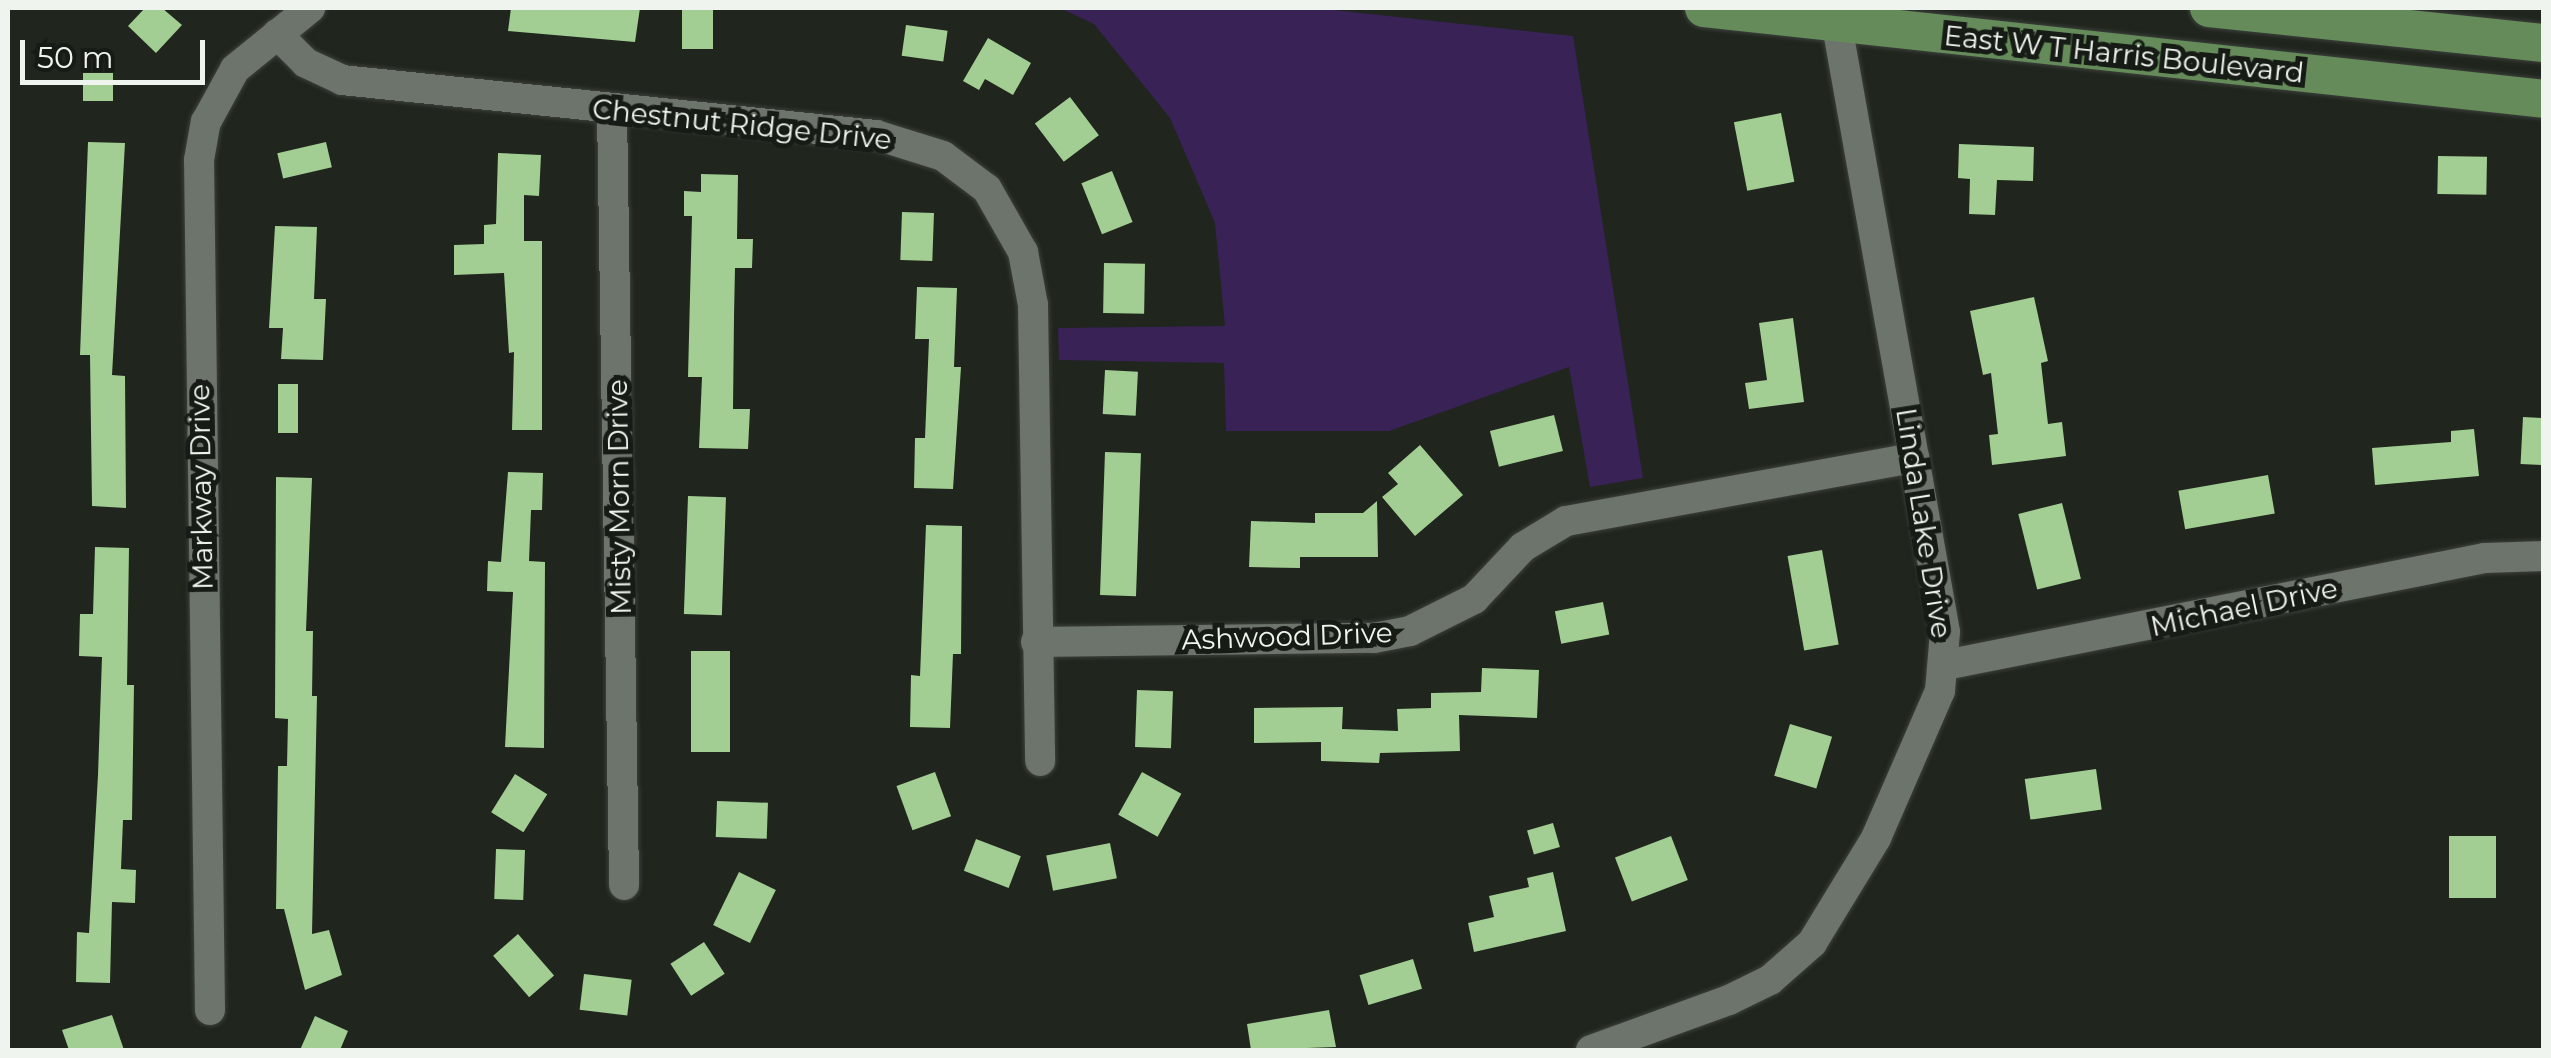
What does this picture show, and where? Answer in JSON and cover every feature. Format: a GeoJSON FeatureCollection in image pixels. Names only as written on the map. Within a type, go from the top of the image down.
{"type":"FeatureCollection","features":[{"type":"Feature","properties":{"kind":"main road","name":"East W T Harris Boulevard"},"geometry":{"type":"LineString","coordinates":[[1704,8],[1835,16],[2544,99]]}},
{"type":"Feature","properties":{"kind":"main road","name":"East W T Harris Boulevard"},"geometry":{"type":"LineString","coordinates":[[2210,8],[2350,15],[2544,43]]}},
{"type":"Feature","properties":{"kind":"street","name":"Markway Drive"},"geometry":{"type":"LineString","coordinates":[[210,1010],[197,179],[219,92],[277,34],[310,8]]}},
{"type":"Feature","properties":{"kind":"street","name":"Linda Lake Drive"},"geometry":{"type":"LineString","coordinates":[[1590,1050],[1729,1000],[1770,980],[1812,943],[1876,838],[1946,665],[1914,458],[1835,16]]}},
{"type":"Feature","properties":{"kind":"street","name":"Chestnut Ridge Drive"},"geometry":{"type":"LineString","coordinates":[[277,34],[306,63],[342,80],[910,142],[959,166],[987,189],[1023,252],[1033,305],[1040,761]]}},
{"type":"Feature","properties":{"kind":"street","name":"Misty Morn Drive"},"geometry":{"type":"LineString","coordinates":[[612,110],[624,885]]}},
{"type":"Feature","properties":{"kind":"street","name":"Ashwood Drive"},"geometry":{"type":"LineString","coordinates":[[1036,642],[1374,638],[1410,632],[1474,599],[1523,547],[1566,522],[1914,458]]}},
{"type":"Feature","properties":{"kind":"street","name":"Michael Drive"},"geometry":{"type":"LineString","coordinates":[[1946,665],[2485,558],[2544,556]]}},
{"type":"Feature","properties":{"kind":"shaded area"},"geometry":{"type":"Polygon","coordinates":[[[1060,8],[1315,8],[1573,36],[1643,478],[1590,487],[1569,367],[1389,431],[1226,431],[1224,363],[1059,360],[1058,328],[1225,326],[1215,223],[1170,118],[1094,24],[1060,8]]]}},
{"type":"Feature","properties":{"kind":"building"},"geometry":{"type":"Polygon","coordinates":[[[145,8],[162,8],[182,25],[156,53],[128,26],[145,8]]]}},
{"type":"Feature","properties":{"kind":"building"},"geometry":{"type":"Polygon","coordinates":[[[511,8],[640,8],[635,42],[508,31],[511,8]]]}},
{"type":"Feature","properties":{"kind":"building"},"geometry":{"type":"Polygon","coordinates":[[[682,8],[713,8],[713,49],[682,49],[682,8]]]}},
{"type":"Feature","properties":{"kind":"building"},"geometry":{"type":"Polygon","coordinates":[[[906,25],[948,31],[943,62],[902,56],[906,25]]]}},
{"type":"Feature","properties":{"kind":"building"},"geometry":{"type":"Polygon","coordinates":[[[988,38],[1031,63],[1013,95],[985,79],[979,90],[963,81],[988,38]]]}},
{"type":"Feature","properties":{"kind":"building"},"geometry":{"type":"Polygon","coordinates":[[[83,73],[113,73],[113,101],[83,101],[83,73]]]}},
{"type":"Feature","properties":{"kind":"building"},"geometry":{"type":"Polygon","coordinates":[[[1070,97],[1099,135],[1064,162],[1035,123],[1070,97]]]}},
{"type":"Feature","properties":{"kind":"building"},"geometry":{"type":"Polygon","coordinates":[[[1781,113],[1794,182],[1747,191],[1734,122],[1781,113]]]}},
{"type":"Feature","properties":{"kind":"building"},"geometry":{"type":"Polygon","coordinates":[[[88,142],[125,143],[112,375],[125,376],[126,508],[92,506],[90,355],[80,355],[88,142]]]}},
{"type":"Feature","properties":{"kind":"building"},"geometry":{"type":"Polygon","coordinates":[[[326,142],[332,167],[283,179],[277,153],[326,142]]]}},
{"type":"Feature","properties":{"kind":"building"},"geometry":{"type":"Polygon","coordinates":[[[1959,144],[2034,147],[2033,181],[1997,180],[1995,215],[1969,214],[1970,179],[1958,178],[1959,144]]]}},
{"type":"Feature","properties":{"kind":"building"},"geometry":{"type":"Polygon","coordinates":[[[498,153],[541,155],[539,196],[524,195],[524,241],[542,241],[542,430],[512,430],[514,352],[509,353],[504,273],[454,275],[454,245],[484,244],[484,225],[496,224],[498,153]]]}},
{"type":"Feature","properties":{"kind":"building"},"geometry":{"type":"Polygon","coordinates":[[[2438,156],[2487,157],[2486,195],[2437,194],[2438,156]]]}},
{"type":"Feature","properties":{"kind":"building"},"geometry":{"type":"Polygon","coordinates":[[[1112,171],[1133,222],[1102,234],[1081,183],[1112,171]]]}},
{"type":"Feature","properties":{"kind":"building"},"geometry":{"type":"Polygon","coordinates":[[[701,174],[738,175],[737,239],[753,239],[752,268],[735,268],[733,409],[750,409],[748,449],[699,448],[702,377],[688,377],[692,216],[684,216],[684,191],[701,192],[701,174]]]}},
{"type":"Feature","properties":{"kind":"building"},"geometry":{"type":"Polygon","coordinates":[[[902,212],[934,213],[932,261],[900,260],[902,212]]]}},
{"type":"Feature","properties":{"kind":"building"},"geometry":{"type":"Polygon","coordinates":[[[275,226],[317,227],[314,299],[326,299],[323,360],[281,359],[283,328],[269,328],[275,226]]]}},
{"type":"Feature","properties":{"kind":"building"},"geometry":{"type":"Polygon","coordinates":[[[1104,263],[1145,264],[1144,314],[1103,313],[1104,263]]]}},
{"type":"Feature","properties":{"kind":"building"},"geometry":{"type":"Polygon","coordinates":[[[917,287],[957,288],[954,367],[961,367],[953,489],[914,488],[915,438],[925,438],[929,339],[915,339],[917,287]]]}},
{"type":"Feature","properties":{"kind":"building"},"geometry":{"type":"Polygon","coordinates":[[[2034,297],[2048,361],[2041,363],[2048,424],[2062,422],[2066,456],[1992,465],[1989,435],[1998,434],[1991,373],[1983,375],[1970,311],[2034,297]]]}},
{"type":"Feature","properties":{"kind":"building"},"geometry":{"type":"Polygon","coordinates":[[[1793,318],[1804,402],[1749,409],[1745,383],[1767,380],[1759,323],[1793,318]]]}},
{"type":"Feature","properties":{"kind":"building"},"geometry":{"type":"Polygon","coordinates":[[[1105,370],[1138,372],[1136,416],[1103,414],[1105,370]]]}},
{"type":"Feature","properties":{"kind":"building"},"geometry":{"type":"Polygon","coordinates":[[[278,384],[298,384],[298,433],[278,433],[278,384]]]}},
{"type":"Feature","properties":{"kind":"building"},"geometry":{"type":"Polygon","coordinates":[[[1554,415],[1563,451],[1499,467],[1490,431],[1554,415]]]}},
{"type":"Feature","properties":{"kind":"building"},"geometry":{"type":"Polygon","coordinates":[[[2523,417],[2544,418],[2542,465],[2521,464],[2523,417]]]}},
{"type":"Feature","properties":{"kind":"building"},"geometry":{"type":"Polygon","coordinates":[[[2474,429],[2479,476],[2375,485],[2372,448],[2451,442],[2451,431],[2474,429]]]}},
{"type":"Feature","properties":{"kind":"building"},"geometry":{"type":"Polygon","coordinates":[[[1420,445],[1463,495],[1415,536],[1382,497],[1398,484],[1388,473],[1420,445]]]}},
{"type":"Feature","properties":{"kind":"building"},"geometry":{"type":"Polygon","coordinates":[[[1105,452],[1141,453],[1136,596],[1100,595],[1105,452]]]}},
{"type":"Feature","properties":{"kind":"building"},"geometry":{"type":"Polygon","coordinates":[[[508,472],[543,473],[542,510],[531,510],[529,561],[545,562],[544,748],[505,747],[513,592],[487,591],[488,561],[501,562],[508,472]]]}},
{"type":"Feature","properties":{"kind":"building"},"geometry":{"type":"Polygon","coordinates":[[[2268,475],[2275,513],[2185,529],[2178,491],[2268,475]]]}},
{"type":"Feature","properties":{"kind":"building"},"geometry":{"type":"Polygon","coordinates":[[[276,477],[312,478],[306,631],[313,631],[312,696],[317,696],[312,934],[329,930],[342,975],[305,990],[284,909],[276,909],[278,766],[287,766],[288,719],[275,718],[276,477]]]}},
{"type":"Feature","properties":{"kind":"building"},"geometry":{"type":"Polygon","coordinates":[[[688,496],[726,497],[722,615],[684,614],[688,496]]]}},
{"type":"Feature","properties":{"kind":"building"},"geometry":{"type":"Polygon","coordinates":[[[1377,501],[1378,557],[1300,557],[1300,568],[1249,567],[1251,521],[1315,523],[1315,513],[1363,513],[1377,501]]]}},
{"type":"Feature","properties":{"kind":"building"},"geometry":{"type":"Polygon","coordinates":[[[2062,503],[2081,579],[2037,590],[2018,514],[2062,503]]]}},
{"type":"Feature","properties":{"kind":"building"},"geometry":{"type":"Polygon","coordinates":[[[926,525],[962,526],[961,654],[953,654],[950,728],[910,727],[911,675],[920,676],[926,525]]]}},
{"type":"Feature","properties":{"kind":"building"},"geometry":{"type":"Polygon","coordinates":[[[95,547],[129,548],[127,685],[134,685],[132,820],[123,820],[121,869],[136,870],[135,903],[112,902],[110,983],[76,982],[77,932],[89,933],[98,775],[102,657],[79,656],[80,614],[93,614],[95,547]]]}},
{"type":"Feature","properties":{"kind":"building"},"geometry":{"type":"Polygon","coordinates":[[[1822,550],[1839,645],[1804,651],[1788,556],[1822,550]]]}},
{"type":"Feature","properties":{"kind":"building"},"geometry":{"type":"Polygon","coordinates":[[[1603,602],[1609,634],[1561,644],[1555,611],[1603,602]]]}},
{"type":"Feature","properties":{"kind":"building"},"geometry":{"type":"Polygon","coordinates":[[[691,651],[730,651],[730,752],[691,752],[691,651]]]}},
{"type":"Feature","properties":{"kind":"building"},"geometry":{"type":"Polygon","coordinates":[[[1482,668],[1539,670],[1537,718],[1459,715],[1460,751],[1380,753],[1379,763],[1321,761],[1321,742],[1254,743],[1254,708],[1343,707],[1342,729],[1398,731],[1397,709],[1431,708],[1431,693],[1481,692],[1482,668]]]}},
{"type":"Feature","properties":{"kind":"building"},"geometry":{"type":"Polygon","coordinates":[[[1137,690],[1173,691],[1171,748],[1135,747],[1137,690]]]}},
{"type":"Feature","properties":{"kind":"building"},"geometry":{"type":"Polygon","coordinates":[[[1790,724],[1832,737],[1816,789],[1774,776],[1790,724]]]}},
{"type":"Feature","properties":{"kind":"building"},"geometry":{"type":"Polygon","coordinates":[[[2096,769],[2102,810],[2030,820],[2025,779],[2096,769]]]}},
{"type":"Feature","properties":{"kind":"building"},"geometry":{"type":"Polygon","coordinates":[[[935,772],[951,816],[913,830],[896,786],[935,772]]]}},
{"type":"Feature","properties":{"kind":"building"},"geometry":{"type":"Polygon","coordinates":[[[1142,772],[1181,794],[1158,837],[1118,815],[1142,772]]]}},
{"type":"Feature","properties":{"kind":"building"},"geometry":{"type":"Polygon","coordinates":[[[515,774],[547,794],[523,832],[491,812],[515,774]]]}},
{"type":"Feature","properties":{"kind":"building"},"geometry":{"type":"Polygon","coordinates":[[[717,801],[768,803],[767,839],[716,837],[717,801]]]}},
{"type":"Feature","properties":{"kind":"building"},"geometry":{"type":"Polygon","coordinates":[[[1553,823],[1560,847],[1534,854],[1527,830],[1553,823]]]}},
{"type":"Feature","properties":{"kind":"building"},"geometry":{"type":"Polygon","coordinates":[[[1671,836],[1688,880],[1632,901],[1615,858],[1671,836]]]}},
{"type":"Feature","properties":{"kind":"building"},"geometry":{"type":"Polygon","coordinates":[[[2449,836],[2496,836],[2496,898],[2449,898],[2449,836]]]}},
{"type":"Feature","properties":{"kind":"building"},"geometry":{"type":"Polygon","coordinates":[[[976,839],[1021,856],[1009,888],[964,871],[976,839]]]}},
{"type":"Feature","properties":{"kind":"building"},"geometry":{"type":"Polygon","coordinates":[[[1110,843],[1117,878],[1053,891],[1046,855],[1110,843]]]}},
{"type":"Feature","properties":{"kind":"building"},"geometry":{"type":"Polygon","coordinates":[[[496,849],[525,850],[523,900],[494,899],[496,849]]]}},
{"type":"Feature","properties":{"kind":"building"},"geometry":{"type":"Polygon","coordinates":[[[739,872],[776,890],[750,943],[713,925],[739,872]]]}},
{"type":"Feature","properties":{"kind":"building"},"geometry":{"type":"Polygon","coordinates":[[[1553,872],[1566,931],[1474,952],[1468,923],[1494,917],[1489,896],[1529,887],[1527,878],[1553,872]]]}},
{"type":"Feature","properties":{"kind":"building"},"geometry":{"type":"Polygon","coordinates":[[[518,934],[554,976],[529,997],[493,956],[518,934]]]}},
{"type":"Feature","properties":{"kind":"building"},"geometry":{"type":"Polygon","coordinates":[[[704,942],[725,974],[691,996],[670,964],[704,942]]]}},
{"type":"Feature","properties":{"kind":"building"},"geometry":{"type":"Polygon","coordinates":[[[1413,959],[1422,989],[1369,1005],[1359,975],[1413,959]]]}},
{"type":"Feature","properties":{"kind":"building"},"geometry":{"type":"Polygon","coordinates":[[[584,974],[632,980],[627,1016],[580,1010],[584,974]]]}},
{"type":"Feature","properties":{"kind":"building"},"geometry":{"type":"Polygon","coordinates":[[[1329,1010],[1336,1047],[1251,1050],[1247,1024],[1329,1010]]]}},
{"type":"Feature","properties":{"kind":"building"},"geometry":{"type":"Polygon","coordinates":[[[112,1015],[124,1050],[69,1050],[62,1030],[112,1015]]]}},
{"type":"Feature","properties":{"kind":"building"},"geometry":{"type":"Polygon","coordinates":[[[315,1016],[348,1031],[340,1050],[300,1050],[315,1016]]]}}]}
